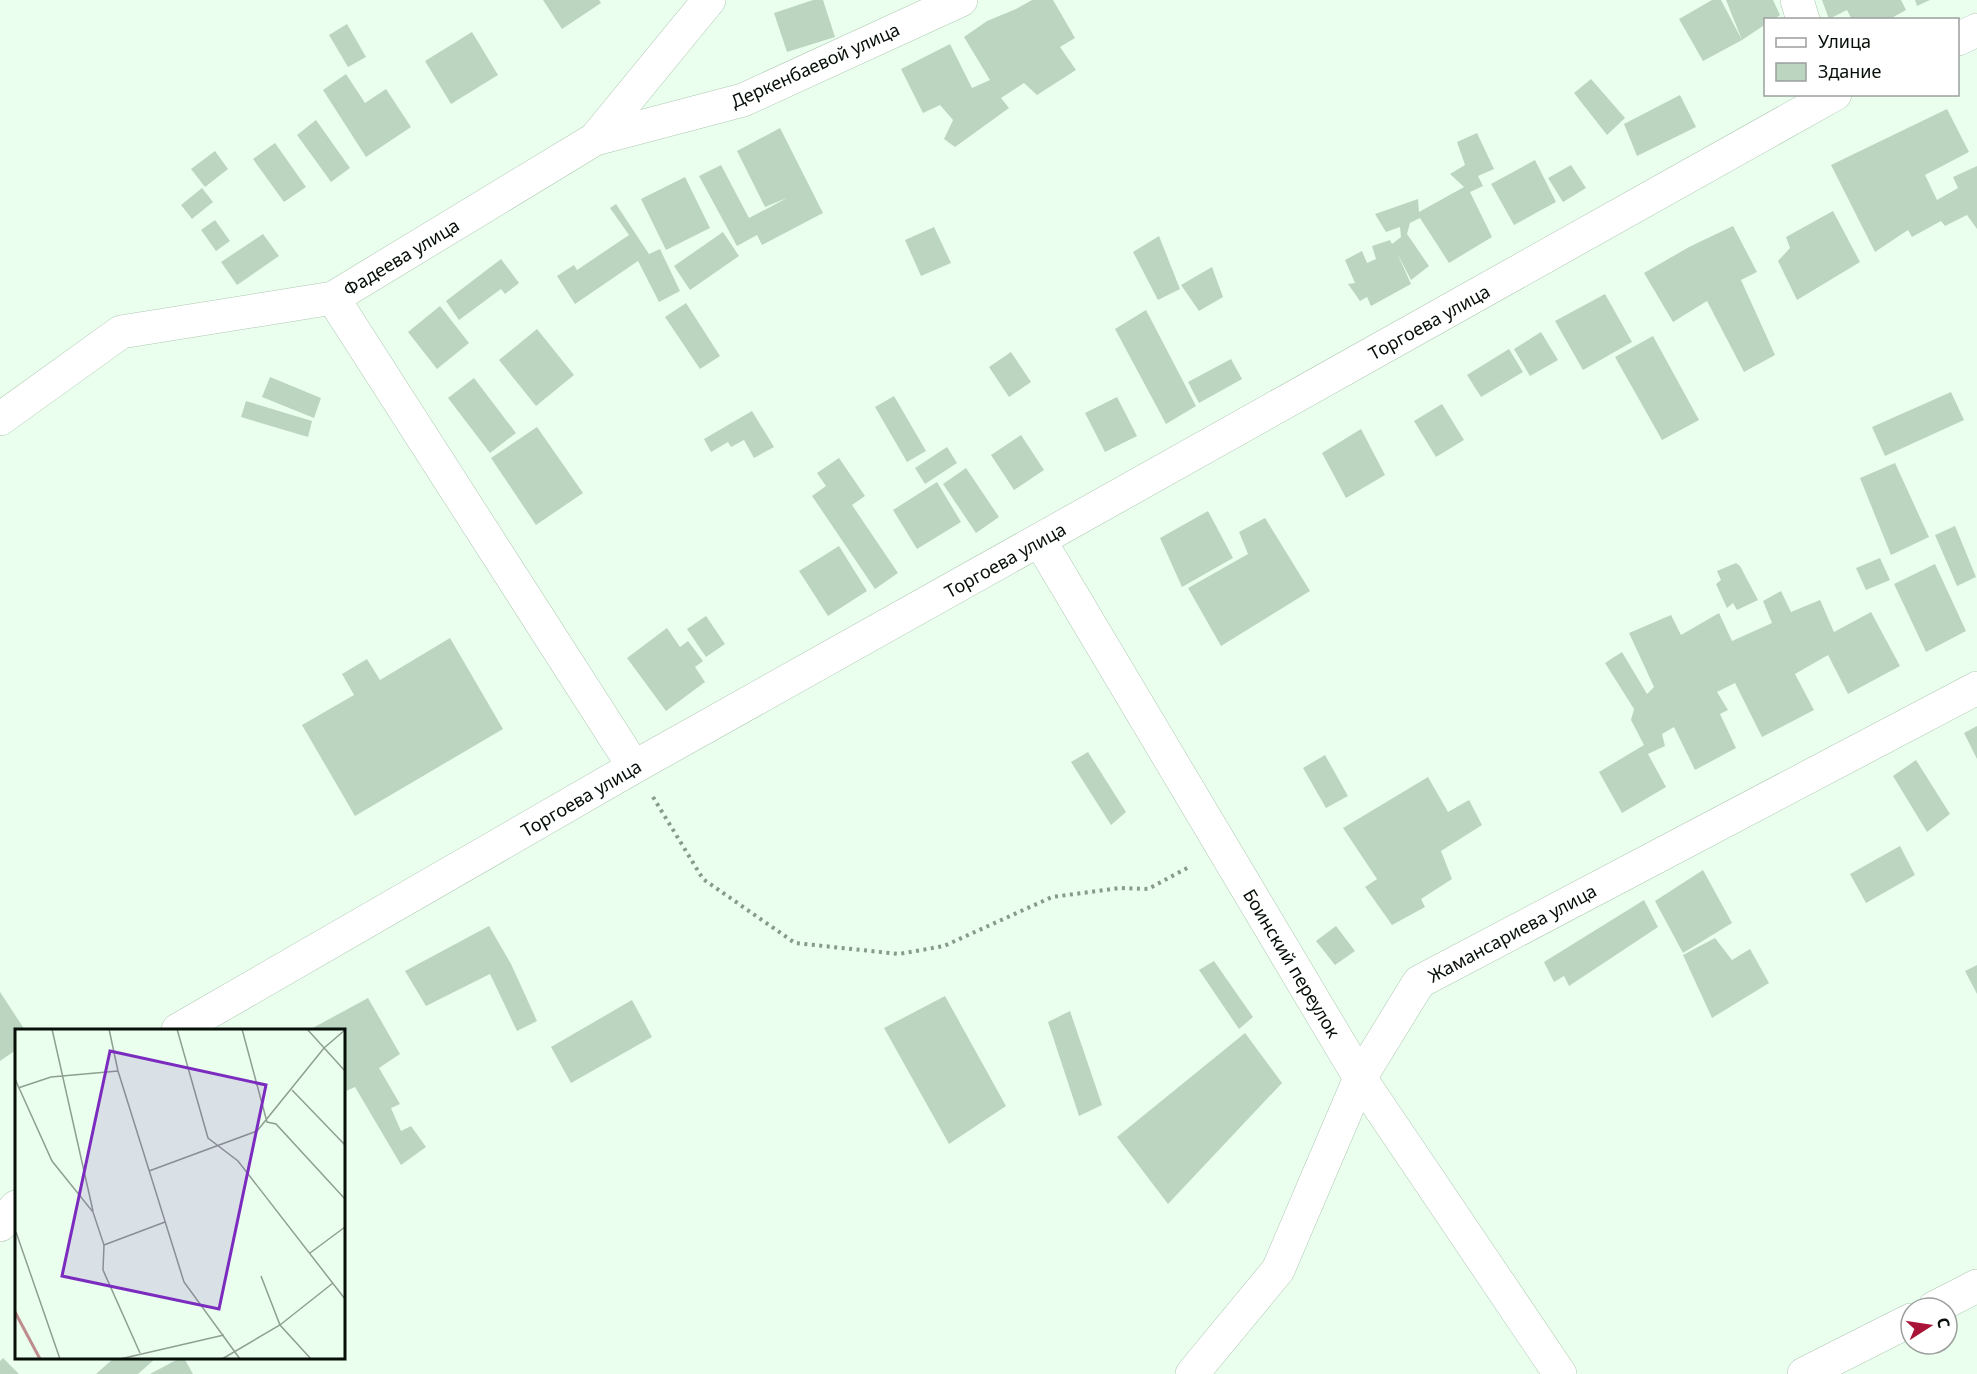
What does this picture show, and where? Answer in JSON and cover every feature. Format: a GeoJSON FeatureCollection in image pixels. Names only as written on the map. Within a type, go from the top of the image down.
{"type":"FeatureCollection","features":[{"type":"Feature","properties":{"kind":"street","name":"Фадеева улица"},"geometry":{"type":"LineString","coordinates":[[0,419],[121,332],[333,298],[595,139],[709,0]]}},
{"type":"Feature","properties":{"kind":"street","name":"Деркенбаевой улица"},"geometry":{"type":"LineString","coordinates":[[595,139],[743,100],[962,0]]}},
{"type":"Feature","properties":{"kind":"street"},"geometry":{"type":"LineString","coordinates":[[1797,0],[1802,18]]}},
{"type":"Feature","properties":{"kind":"street"},"geometry":{"type":"LineString","coordinates":[[1959,39],[1977,30]]}},
{"type":"Feature","properties":{"kind":"street","name":"Торгоева улица"},"geometry":{"type":"LineString","coordinates":[[180,1029],[634,767],[1830,96]]}},
{"type":"Feature","properties":{"kind":"street"},"geometry":{"type":"LineString","coordinates":[[333,298],[634,767]]}},
{"type":"Feature","properties":{"kind":"street","name":"Боинский переулок"},"geometry":{"type":"LineString","coordinates":[[1040,541],[1360,1078],[1560,1374]]}},
{"type":"Feature","properties":{"kind":"street","name":"Жамансариева улица"},"geometry":{"type":"LineString","coordinates":[[1192,1374],[1278,1270],[1360,1078],[1419,982],[1977,688]]}},
{"type":"Feature","properties":{"kind":"street"},"geometry":{"type":"LineString","coordinates":[[0,1225],[15,1208]]}},
{"type":"Feature","properties":{"kind":"street"},"geometry":{"type":"LineString","coordinates":[[1957,1296],[1977,1286]]}},
{"type":"Feature","properties":{"kind":"street"},"geometry":{"type":"LineString","coordinates":[[1804,1374],[1899,1326]]}},
{"type":"Feature","properties":{"kind":"path"},"geometry":{"type":"LineString","coordinates":[[634,767],[704,879],[795,943],[899,954],[944,946],[1052,897],[1120,888],[1148,889],[1223,848]]}},
{"type":"Feature","properties":{"kind":"building"},"geometry":{"type":"Polygon","coordinates":[[[543,0],[599,0],[601,3],[562,29],[543,0]]]}},
{"type":"Feature","properties":{"kind":"building"},"geometry":{"type":"Polygon","coordinates":[[[813,0],[823,0],[835,37],[787,52],[774,13],[813,0]]]}},
{"type":"Feature","properties":{"kind":"building"},"geometry":{"type":"Polygon","coordinates":[[[1032,0],[1053,0],[1075,38],[1060,47],[1076,70],[1037,95],[1024,83],[1001,98],[1009,108],[955,147],[944,139],[953,120],[940,105],[923,113],[901,69],[950,44],[972,88],[990,80],[964,37],[987,21],[1032,0]]]}},
{"type":"Feature","properties":{"kind":"building"},"geometry":{"type":"Polygon","coordinates":[[[1712,0],[1721,0],[1742,40],[1703,61],[1679,19],[1712,0]]]}},
{"type":"Feature","properties":{"kind":"building"},"geometry":{"type":"Polygon","coordinates":[[[1726,0],[1773,0],[1780,15],[1776,18],[1764,18],[1764,25],[1742,40],[1726,0]]]}},
{"type":"Feature","properties":{"kind":"building"},"geometry":{"type":"Polygon","coordinates":[[[1822,0],[1901,0],[1906,10],[1892,18],[1851,18],[1847,10],[1829,18],[1822,0]]]}},
{"type":"Feature","properties":{"kind":"building"},"geometry":{"type":"Polygon","coordinates":[[[1915,0],[1930,0],[1917,6],[1915,0]]]}},
{"type":"Feature","properties":{"kind":"building"},"geometry":{"type":"Polygon","coordinates":[[[347,24],[366,57],[348,67],[329,35],[347,24]]]}},
{"type":"Feature","properties":{"kind":"building"},"geometry":{"type":"Polygon","coordinates":[[[472,32],[498,75],[451,104],[425,61],[472,32]]]}},
{"type":"Feature","properties":{"kind":"building"},"geometry":{"type":"Polygon","coordinates":[[[346,74],[365,103],[386,89],[411,127],[366,157],[323,90],[346,74]]]}},
{"type":"Feature","properties":{"kind":"building"},"geometry":{"type":"Polygon","coordinates":[[[1591,79],[1625,118],[1607,135],[1574,93],[1591,79]]]}},
{"type":"Feature","properties":{"kind":"building"},"geometry":{"type":"Polygon","coordinates":[[[1680,95],[1696,127],[1637,156],[1624,124],[1680,95]]]}},
{"type":"Feature","properties":{"kind":"building"},"geometry":{"type":"Polygon","coordinates":[[[1947,109],[1969,152],[1925,175],[1937,200],[1958,188],[1953,177],[1977,166],[1977,229],[1967,215],[1945,226],[1941,221],[1912,237],[1908,230],[1875,252],[1831,165],[1947,109]]]}},
{"type":"Feature","properties":{"kind":"building"},"geometry":{"type":"Polygon","coordinates":[[[316,120],[350,168],[331,182],[297,135],[316,120]]]}},
{"type":"Feature","properties":{"kind":"building"},"geometry":{"type":"Polygon","coordinates":[[[780,128],[823,213],[762,245],[757,235],[737,246],[699,176],[721,165],[749,218],[787,198],[765,207],[737,151],[780,128]]]}},
{"type":"Feature","properties":{"kind":"building"},"geometry":{"type":"Polygon","coordinates":[[[1477,133],[1494,169],[1478,176],[1483,186],[1470,192],[1492,237],[1449,263],[1420,218],[1410,223],[1407,234],[1429,266],[1411,280],[1397,253],[1411,284],[1371,306],[1367,297],[1360,301],[1348,284],[1355,283],[1345,260],[1362,251],[1367,263],[1376,259],[1372,246],[1390,240],[1392,244],[1401,237],[1400,227],[1386,232],[1375,214],[1418,199],[1419,212],[1464,187],[1450,174],[1465,165],[1457,142],[1477,133]]]}},
{"type":"Feature","properties":{"kind":"building"},"geometry":{"type":"Polygon","coordinates":[[[275,143],[306,187],[284,202],[253,159],[275,143]]]}},
{"type":"Feature","properties":{"kind":"building"},"geometry":{"type":"Polygon","coordinates":[[[215,151],[228,169],[205,187],[191,169],[215,151]]]}},
{"type":"Feature","properties":{"kind":"building"},"geometry":{"type":"Polygon","coordinates":[[[1535,160],[1556,202],[1514,225],[1491,184],[1535,160]]]}},
{"type":"Feature","properties":{"kind":"building"},"geometry":{"type":"Polygon","coordinates":[[[1571,165],[1586,188],[1563,202],[1548,178],[1571,165]]]}},
{"type":"Feature","properties":{"kind":"building"},"geometry":{"type":"Polygon","coordinates":[[[685,177],[710,228],[666,250],[641,199],[685,177]]]}},
{"type":"Feature","properties":{"kind":"building"},"geometry":{"type":"Polygon","coordinates":[[[202,188],[213,202],[192,219],[181,205],[202,188]]]}},
{"type":"Feature","properties":{"kind":"building"},"geometry":{"type":"Polygon","coordinates":[[[616,204],[649,254],[660,249],[680,291],[659,302],[638,261],[575,304],[557,276],[574,265],[577,270],[629,235],[610,208],[616,204]]]}},
{"type":"Feature","properties":{"kind":"building"},"geometry":{"type":"Polygon","coordinates":[[[1833,211],[1860,262],[1797,300],[1778,261],[1790,248],[1786,237],[1833,211]]]}},
{"type":"Feature","properties":{"kind":"building"},"geometry":{"type":"Polygon","coordinates":[[[215,220],[230,241],[216,251],[201,230],[215,220]]]}},
{"type":"Feature","properties":{"kind":"building"},"geometry":{"type":"Polygon","coordinates":[[[1733,226],[1757,272],[1741,280],[1775,355],[1744,372],[1707,301],[1673,322],[1644,273],[1689,247],[1733,226]]]}},
{"type":"Feature","properties":{"kind":"building"},"geometry":{"type":"Polygon","coordinates":[[[934,227],[951,263],[921,276],[905,240],[934,227]]]}},
{"type":"Feature","properties":{"kind":"building"},"geometry":{"type":"Polygon","coordinates":[[[723,232],[739,256],[690,290],[674,266],[723,232]]]}},
{"type":"Feature","properties":{"kind":"building"},"geometry":{"type":"Polygon","coordinates":[[[263,234],[279,256],[237,285],[221,262],[263,234]]]}},
{"type":"Feature","properties":{"kind":"building"},"geometry":{"type":"Polygon","coordinates":[[[1159,236],[1180,289],[1158,300],[1133,252],[1159,236]]]}},
{"type":"Feature","properties":{"kind":"building"},"geometry":{"type":"Polygon","coordinates":[[[501,259],[519,283],[505,294],[501,289],[459,320],[446,301],[501,259]]]}},
{"type":"Feature","properties":{"kind":"building"},"geometry":{"type":"Polygon","coordinates":[[[1212,267],[1223,297],[1199,311],[1181,285],[1212,267]]]}},
{"type":"Feature","properties":{"kind":"building"},"geometry":{"type":"Polygon","coordinates":[[[1605,294],[1632,342],[1583,370],[1555,321],[1605,294]]]}},
{"type":"Feature","properties":{"kind":"building"},"geometry":{"type":"Polygon","coordinates":[[[686,303],[720,356],[700,369],[665,317],[686,303]]]}},
{"type":"Feature","properties":{"kind":"building"},"geometry":{"type":"Polygon","coordinates":[[[440,306],[469,343],[437,369],[408,332],[440,306]]]}},
{"type":"Feature","properties":{"kind":"building"},"geometry":{"type":"Polygon","coordinates":[[[1146,310],[1196,406],[1166,424],[1115,329],[1146,310]]]}},
{"type":"Feature","properties":{"kind":"building"},"geometry":{"type":"Polygon","coordinates":[[[537,329],[574,375],[536,406],[499,360],[537,329]]]}},
{"type":"Feature","properties":{"kind":"building"},"geometry":{"type":"Polygon","coordinates":[[[1541,332],[1558,360],[1530,376],[1514,349],[1541,332]]]}},
{"type":"Feature","properties":{"kind":"building"},"geometry":{"type":"Polygon","coordinates":[[[1653,336],[1699,420],[1662,440],[1615,357],[1653,336]]]}},
{"type":"Feature","properties":{"kind":"building"},"geometry":{"type":"Polygon","coordinates":[[[1509,349],[1523,372],[1481,397],[1467,375],[1509,349]]]}},
{"type":"Feature","properties":{"kind":"building"},"geometry":{"type":"Polygon","coordinates":[[[1011,352],[1031,382],[1009,397],[989,367],[1011,352]]]}},
{"type":"Feature","properties":{"kind":"building"},"geometry":{"type":"Polygon","coordinates":[[[1231,359],[1242,379],[1199,403],[1188,382],[1231,359]]]}},
{"type":"Feature","properties":{"kind":"building"},"geometry":{"type":"Polygon","coordinates":[[[270,377],[321,398],[314,418],[262,397],[270,377]]]}},
{"type":"Feature","properties":{"kind":"building"},"geometry":{"type":"Polygon","coordinates":[[[474,378],[516,433],[490,453],[448,398],[474,378]]]}},
{"type":"Feature","properties":{"kind":"building"},"geometry":{"type":"Polygon","coordinates":[[[1951,392],[1964,420],[1885,456],[1872,427],[1951,392]]]}},
{"type":"Feature","properties":{"kind":"building"},"geometry":{"type":"Polygon","coordinates":[[[894,396],[926,451],[907,462],[875,407],[894,396]]]}},
{"type":"Feature","properties":{"kind":"building"},"geometry":{"type":"Polygon","coordinates":[[[1117,397],[1137,436],[1105,452],[1085,413],[1117,397]]]}},
{"type":"Feature","properties":{"kind":"building"},"geometry":{"type":"Polygon","coordinates":[[[246,401],[312,421],[308,437],[241,417],[246,401]]]}},
{"type":"Feature","properties":{"kind":"building"},"geometry":{"type":"Polygon","coordinates":[[[1442,404],[1464,440],[1436,457],[1414,421],[1442,404]]]}},
{"type":"Feature","properties":{"kind":"building"},"geometry":{"type":"Polygon","coordinates":[[[752,411],[774,447],[754,458],[744,440],[731,447],[728,442],[711,452],[704,439],[752,411]]]}},
{"type":"Feature","properties":{"kind":"building"},"geometry":{"type":"Polygon","coordinates":[[[537,427],[583,493],[536,525],[491,458],[537,427]]]}},
{"type":"Feature","properties":{"kind":"building"},"geometry":{"type":"Polygon","coordinates":[[[1361,429],[1385,475],[1346,498],[1322,453],[1361,429]]]}},
{"type":"Feature","properties":{"kind":"building"},"geometry":{"type":"Polygon","coordinates":[[[1021,435],[1044,470],[1014,490],[991,455],[1021,435]]]}},
{"type":"Feature","properties":{"kind":"building"},"geometry":{"type":"Polygon","coordinates":[[[947,447],[957,463],[925,484],[915,468],[947,447]]]}},
{"type":"Feature","properties":{"kind":"building"},"geometry":{"type":"Polygon","coordinates":[[[839,458],[865,496],[852,505],[898,573],[875,589],[812,496],[826,486],[817,473],[839,458]]]}},
{"type":"Feature","properties":{"kind":"building"},"geometry":{"type":"Polygon","coordinates":[[[1895,463],[1929,537],[1891,555],[1860,478],[1895,463]]]}},
{"type":"Feature","properties":{"kind":"building"},"geometry":{"type":"Polygon","coordinates":[[[966,468],[999,517],[976,533],[943,484],[966,468]]]}},
{"type":"Feature","properties":{"kind":"building"},"geometry":{"type":"Polygon","coordinates":[[[937,482],[961,522],[917,549],[893,510],[937,482]]]}},
{"type":"Feature","properties":{"kind":"building"},"geometry":{"type":"Polygon","coordinates":[[[1208,511],[1233,558],[1182,587],[1160,538],[1208,511]]]}},
{"type":"Feature","properties":{"kind":"building"},"geometry":{"type":"Polygon","coordinates":[[[1265,518],[1310,591],[1221,646],[1188,588],[1248,554],[1239,532],[1265,518]]]}},
{"type":"Feature","properties":{"kind":"building"},"geometry":{"type":"Polygon","coordinates":[[[1955,526],[1976,577],[1957,586],[1935,535],[1955,526]]]}},
{"type":"Feature","properties":{"kind":"building"},"geometry":{"type":"Polygon","coordinates":[[[839,546],[867,591],[828,616],[799,571],[839,546]]]}},
{"type":"Feature","properties":{"kind":"building"},"geometry":{"type":"Polygon","coordinates":[[[1880,558],[1890,580],[1866,590],[1856,568],[1880,558]]]}},
{"type":"Feature","properties":{"kind":"building"},"geometry":{"type":"Polygon","coordinates":[[[1736,563],[1740,566],[1758,600],[1737,610],[1733,603],[1727,608],[1716,584],[1721,580],[1717,571],[1736,563]]]}},
{"type":"Feature","properties":{"kind":"building"},"geometry":{"type":"Polygon","coordinates":[[[1935,564],[1966,631],[1926,652],[1894,584],[1935,564]]]}},
{"type":"Feature","properties":{"kind":"building"},"geometry":{"type":"Polygon","coordinates":[[[1781,591],[1791,612],[1820,600],[1834,632],[1871,612],[1900,666],[1848,694],[1828,655],[1795,674],[1814,710],[1762,737],[1735,683],[1717,692],[1728,710],[1720,714],[1736,748],[1695,770],[1674,727],[1662,734],[1665,746],[1648,754],[1666,787],[1622,813],[1599,772],[1644,745],[1631,720],[1634,709],[1605,663],[1622,652],[1647,694],[1654,687],[1629,633],[1671,615],[1681,635],[1719,613],[1732,641],[1772,623],[1763,601],[1781,591]]]}},
{"type":"Feature","properties":{"kind":"building"},"geometry":{"type":"Polygon","coordinates":[[[706,616],[725,644],[706,657],[687,629],[706,616]]]}},
{"type":"Feature","properties":{"kind":"building"},"geometry":{"type":"Polygon","coordinates":[[[667,628],[680,647],[688,641],[703,661],[695,667],[705,682],[666,711],[627,658],[667,628]]]}},
{"type":"Feature","properties":{"kind":"building"},"geometry":{"type":"Polygon","coordinates":[[[450,638],[503,729],[355,816],[302,725],[354,695],[342,674],[367,659],[380,680],[450,638]]]}},
{"type":"Feature","properties":{"kind":"building"},"geometry":{"type":"Polygon","coordinates":[[[1977,726],[1977,759],[1964,733],[1977,726]]]}},
{"type":"Feature","properties":{"kind":"building"},"geometry":{"type":"Polygon","coordinates":[[[1088,752],[1126,812],[1111,825],[1071,762],[1088,752]]]}},
{"type":"Feature","properties":{"kind":"building"},"geometry":{"type":"Polygon","coordinates":[[[1325,755],[1348,796],[1326,808],[1303,768],[1325,755]]]}},
{"type":"Feature","properties":{"kind":"building"},"geometry":{"type":"Polygon","coordinates":[[[1916,760],[1950,814],[1927,832],[1893,776],[1916,760]]]}},
{"type":"Feature","properties":{"kind":"building"},"geometry":{"type":"Polygon","coordinates":[[[1428,777],[1448,812],[1469,800],[1482,825],[1441,851],[1452,879],[1421,899],[1425,907],[1392,925],[1365,887],[1377,879],[1343,828],[1428,777]]]}},
{"type":"Feature","properties":{"kind":"building"},"geometry":{"type":"Polygon","coordinates":[[[1900,846],[1915,875],[1866,903],[1850,874],[1900,846]]]}},
{"type":"Feature","properties":{"kind":"building"},"geometry":{"type":"Polygon","coordinates":[[[1703,870],[1732,923],[1683,953],[1655,901],[1703,870]]]}},
{"type":"Feature","properties":{"kind":"building"},"geometry":{"type":"Polygon","coordinates":[[[1644,900],[1658,927],[1569,986],[1564,976],[1554,982],[1544,962],[1644,900]]]}},
{"type":"Feature","properties":{"kind":"building"},"geometry":{"type":"Polygon","coordinates":[[[489,926],[511,964],[537,1021],[517,1031],[490,974],[426,1006],[405,971],[489,926]]]}},
{"type":"Feature","properties":{"kind":"building"},"geometry":{"type":"Polygon","coordinates":[[[1336,926],[1355,951],[1335,965],[1316,941],[1336,926]]]}},
{"type":"Feature","properties":{"kind":"building"},"geometry":{"type":"Polygon","coordinates":[[[1715,938],[1732,960],[1750,949],[1769,983],[1712,1018],[1683,955],[1715,938]]]}},
{"type":"Feature","properties":{"kind":"building"},"geometry":{"type":"Polygon","coordinates":[[[1214,961],[1253,1017],[1239,1029],[1199,970],[1214,961]]]}},
{"type":"Feature","properties":{"kind":"building"},"geometry":{"type":"Polygon","coordinates":[[[1977,965],[1977,994],[1965,971],[1977,965]]]}},
{"type":"Feature","properties":{"kind":"building"},"geometry":{"type":"Polygon","coordinates":[[[0,992],[24,1029],[15,1029],[15,1051],[0,1061],[0,992]]]}},
{"type":"Feature","properties":{"kind":"building"},"geometry":{"type":"Polygon","coordinates":[[[945,996],[1006,1106],[949,1144],[884,1028],[945,996]]]}},
{"type":"Feature","properties":{"kind":"building"},"geometry":{"type":"Polygon","coordinates":[[[368,998],[400,1054],[379,1068],[400,1104],[391,1108],[401,1131],[411,1126],[426,1147],[401,1165],[355,1087],[345,1092],[345,1029],[311,1029],[368,998]]]}},
{"type":"Feature","properties":{"kind":"building"},"geometry":{"type":"Polygon","coordinates":[[[632,1000],[652,1037],[571,1083],[551,1047],[632,1000]]]}},
{"type":"Feature","properties":{"kind":"building"},"geometry":{"type":"Polygon","coordinates":[[[1070,1011],[1102,1105],[1079,1116],[1048,1022],[1070,1011]]]}},
{"type":"Feature","properties":{"kind":"building"},"geometry":{"type":"Polygon","coordinates":[[[1245,1033],[1282,1083],[1168,1204],[1117,1137],[1245,1033]]]}},
{"type":"Feature","properties":{"kind":"building"},"geometry":{"type":"Polygon","coordinates":[[[3,1358],[19,1374],[0,1374],[0,1361],[3,1358]]]}},
{"type":"Feature","properties":{"kind":"building"},"geometry":{"type":"Polygon","coordinates":[[[113,1359],[155,1359],[138,1374],[96,1374],[113,1359]]]}},
{"type":"Feature","properties":{"kind":"building"},"geometry":{"type":"Polygon","coordinates":[[[178,1359],[185,1359],[193,1374],[150,1374],[178,1359]]]}}]}
